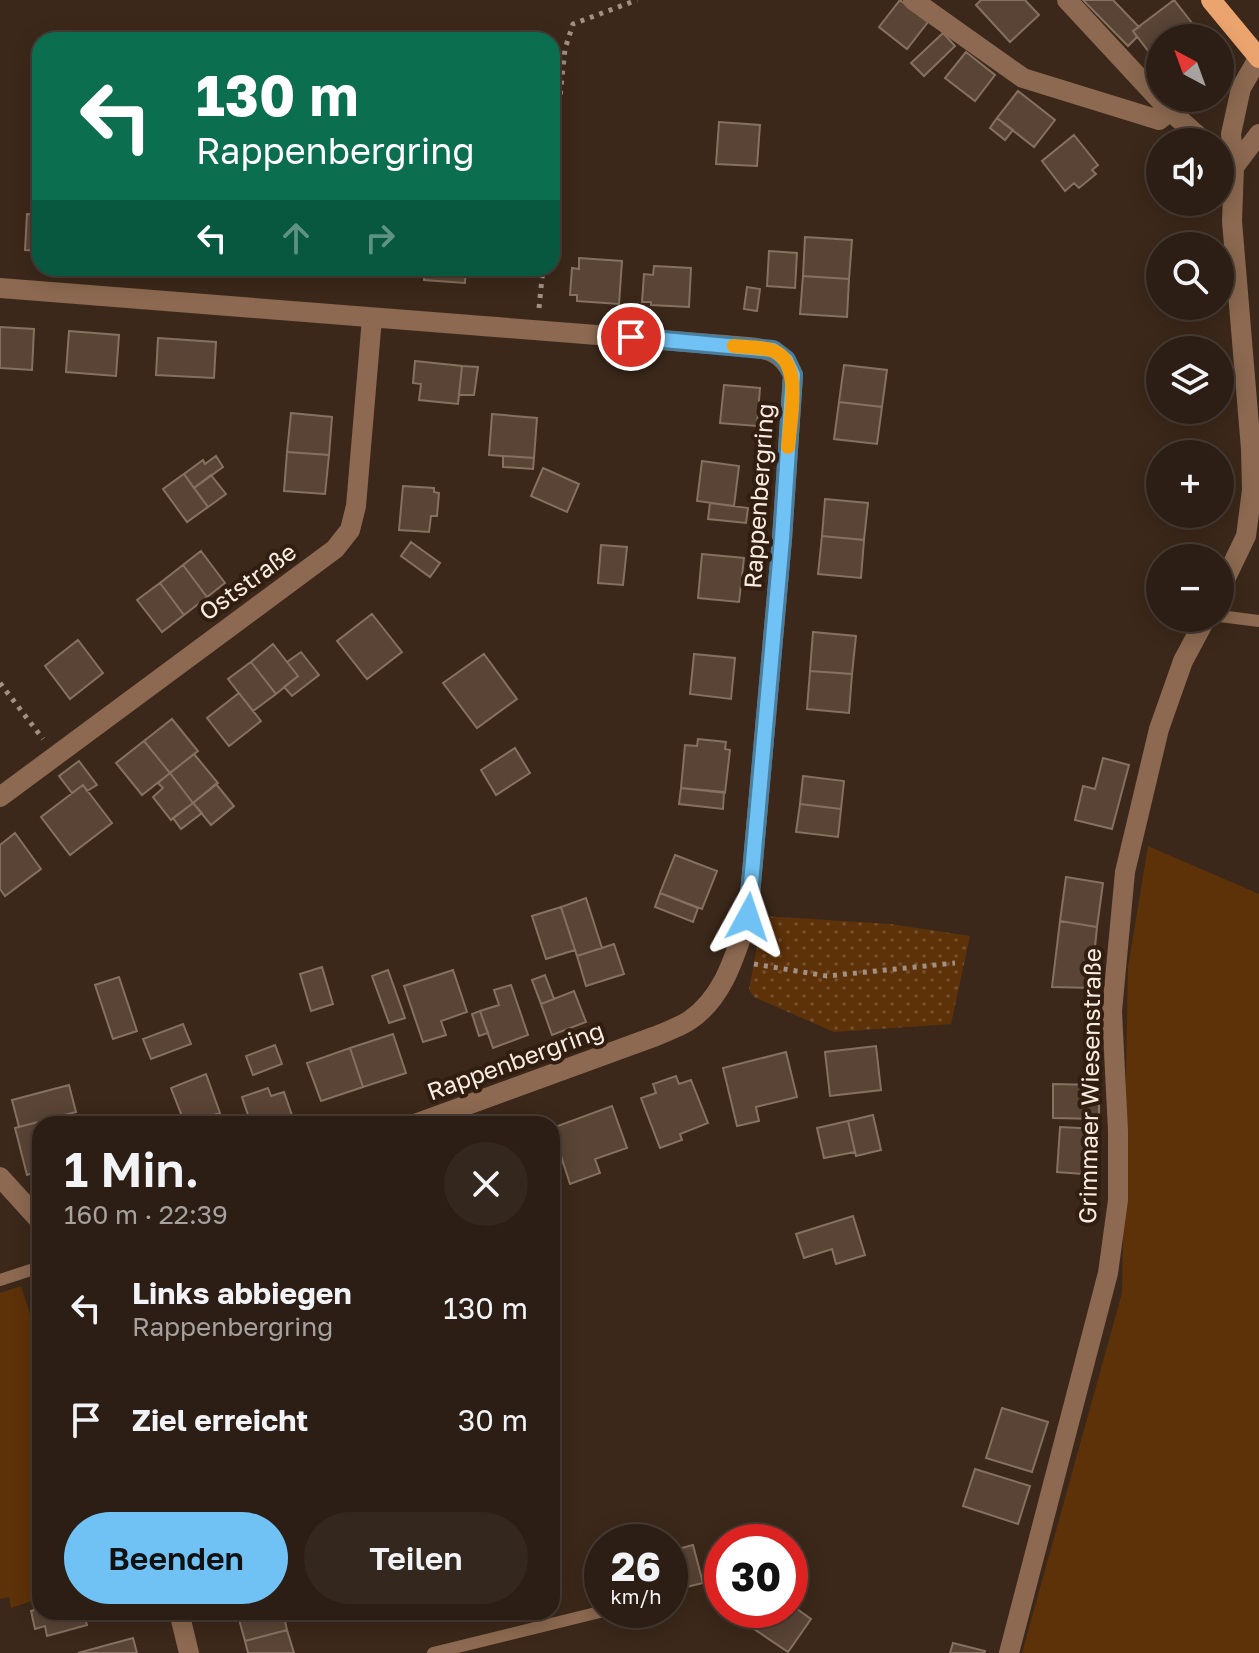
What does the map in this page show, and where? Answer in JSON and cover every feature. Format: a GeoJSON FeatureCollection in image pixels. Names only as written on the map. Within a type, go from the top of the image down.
{"type":"FeatureCollection","features":[{"type":"Feature","properties":{"kind":"main road"},"geometry":{"type":"LineString","coordinates":[[1211,0],[1259,57]]}},
{"type":"Feature","properties":{"kind":"street"},"geometry":{"type":"LineString","coordinates":[[913,0],[1023,78],[1159,120],[1169,112]]}},
{"type":"Feature","properties":{"kind":"street"},"geometry":{"type":"LineString","coordinates":[[1067,0],[1146,85]]}},
{"type":"Feature","properties":{"kind":"street"},"geometry":{"type":"LineString","coordinates":[[1232,128],[1241,88],[1259,57]]}},
{"type":"Feature","properties":{"kind":"street"},"geometry":{"type":"LineString","coordinates":[[1171,112],[1189,128]]}},
{"type":"Feature","properties":{"kind":"street"},"geometry":{"type":"LineString","coordinates":[[1234,155],[1259,134]]}},
{"type":"Feature","properties":{"kind":"street"},"geometry":{"type":"LineString","coordinates":[[1232,216],[1252,490],[1246,536],[1234,561]]}},
{"type":"Feature","properties":{"kind":"street","name":"Rappenbergring"},"geometry":{"type":"LineString","coordinates":[[0,288],[773,350],[786,360],[793,375],[781,553],[748,917],[716,997],[690,1021],[437,1116]]}},
{"type":"Feature","properties":{"kind":"street","name":"Oststraße"},"geometry":{"type":"LineString","coordinates":[[0,797],[335,549],[350,530],[356,506],[372,318]]}},
{"type":"Feature","properties":{"kind":"street","name":"Grimmaer Wiesenstraße"},"geometry":{"type":"LineString","coordinates":[[1009,1653],[1108,1273],[1118,1200],[1112,1011],[1125,872],[1159,729],[1183,661],[1199,632]]}},
{"type":"Feature","properties":{"kind":"street"},"geometry":{"type":"LineString","coordinates":[[0,1177],[32,1212]]}},
{"type":"Feature","properties":{"kind":"street"},"geometry":{"type":"LineString","coordinates":[[181,1620],[189,1653]]}},
{"type":"Feature","properties":{"kind":"lane"},"geometry":{"type":"LineString","coordinates":[[1234,618],[1259,621]]}},
{"type":"Feature","properties":{"kind":"lane"},"geometry":{"type":"LineString","coordinates":[[0,1280],[32,1270]]}},
{"type":"Feature","properties":{"kind":"lane"},"geometry":{"type":"LineString","coordinates":[[433,1653],[584,1616]]}},
{"type":"Feature","properties":{"kind":"path"},"geometry":{"type":"LineString","coordinates":[[560,97],[565,49],[573,24],[637,0]]}},
{"type":"Feature","properties":{"kind":"path"},"geometry":{"type":"LineString","coordinates":[[537,329],[542,276]]}},
{"type":"Feature","properties":{"kind":"path"},"geometry":{"type":"LineString","coordinates":[[0,683],[57,756]]}},
{"type":"Feature","properties":{"kind":"path"},"geometry":{"type":"LineString","coordinates":[[733,959],[827,976],[955,963]]}},
{"type":"Feature","properties":{"kind":"shaded area"},"geometry":{"type":"Polygon","coordinates":[[[1148,846],[1259,894],[1259,1653],[1022,1653],[1122,1293],[1128,967],[1148,846]]]}},
{"type":"Feature","properties":{"kind":"shaded area"},"geometry":{"type":"Polygon","coordinates":[[[763,916],[890,924],[970,936],[951,1024],[834,1032],[754,997],[749,989],[763,916]]]}},
{"type":"Feature","properties":{"kind":"shaded area"},"geometry":{"type":"Polygon","coordinates":[[[21,1286],[32,1320],[32,1601],[11,1608],[9,1597],[0,1599],[0,1293],[21,1286]]]}},
{"type":"Feature","properties":{"kind":"building"},"geometry":{"type":"Polygon","coordinates":[[[900,0],[928,22],[907,49],[879,27],[900,0]]]}},
{"type":"Feature","properties":{"kind":"building"},"geometry":{"type":"Polygon","coordinates":[[[981,0],[1025,0],[1039,15],[1010,42],[976,5],[981,0]]]}},
{"type":"Feature","properties":{"kind":"building"},"geometry":{"type":"Polygon","coordinates":[[[1083,0],[1113,0],[1139,27],[1133,31],[1137,37],[1128,46],[1083,0]]]}},
{"type":"Feature","properties":{"kind":"building"},"geometry":{"type":"Polygon","coordinates":[[[1174,0],[1193,24],[1146,24],[1146,48],[1133,31],[1174,0]]]}},
{"type":"Feature","properties":{"kind":"building"},"geometry":{"type":"Polygon","coordinates":[[[943,33],[955,46],[924,76],[911,63],[943,33]]]}},
{"type":"Feature","properties":{"kind":"building"},"geometry":{"type":"Polygon","coordinates":[[[966,52],[995,75],[975,101],[945,78],[966,52]]]}},
{"type":"Feature","properties":{"kind":"building"},"geometry":{"type":"Polygon","coordinates":[[[1018,91],[1055,120],[1034,147],[997,118],[1018,91]]]}},
{"type":"Feature","properties":{"kind":"building"},"geometry":{"type":"Polygon","coordinates":[[[997,118],[1013,130],[1005,140],[990,128],[997,118]]]}},
{"type":"Feature","properties":{"kind":"building"},"geometry":{"type":"Polygon","coordinates":[[[719,122],[760,125],[757,166],[716,164],[719,122]]]}},
{"type":"Feature","properties":{"kind":"building"},"geometry":{"type":"Polygon","coordinates":[[[1074,135],[1098,165],[1092,170],[1096,174],[1079,188],[1074,183],[1065,191],[1042,161],[1074,135]]]}},
{"type":"Feature","properties":{"kind":"building"},"geometry":{"type":"Polygon","coordinates":[[[27,214],[32,214],[32,250],[25,250],[27,214]]]}},
{"type":"Feature","properties":{"kind":"building"},"geometry":{"type":"Polygon","coordinates":[[[805,237],[852,240],[849,279],[803,276],[805,237]]]}},
{"type":"Feature","properties":{"kind":"building"},"geometry":{"type":"Polygon","coordinates":[[[769,251],[797,253],[795,288],[767,286],[769,251]]]}},
{"type":"Feature","properties":{"kind":"building"},"geometry":{"type":"Polygon","coordinates":[[[579,258],[622,261],[619,304],[577,301],[577,295],[570,295],[572,268],[579,269],[579,258]]]}},
{"type":"Feature","properties":{"kind":"building"},"geometry":{"type":"Polygon","coordinates":[[[654,266],[691,268],[689,307],[642,302],[644,274],[653,275],[654,266]]]}},
{"type":"Feature","properties":{"kind":"building"},"geometry":{"type":"Polygon","coordinates":[[[424,276],[465,276],[465,283],[424,280],[424,276]]]}},
{"type":"Feature","properties":{"kind":"building"},"geometry":{"type":"Polygon","coordinates":[[[803,276],[849,279],[847,317],[800,314],[803,276]]]}},
{"type":"Feature","properties":{"kind":"building"},"geometry":{"type":"Polygon","coordinates":[[[747,287],[760,289],[757,311],[744,309],[747,287]]]}},
{"type":"Feature","properties":{"kind":"building"},"geometry":{"type":"Polygon","coordinates":[[[0,327],[34,329],[32,370],[0,368],[0,327]]]}},
{"type":"Feature","properties":{"kind":"building"},"geometry":{"type":"Polygon","coordinates":[[[69,331],[119,335],[116,376],[66,372],[69,331]]]}},
{"type":"Feature","properties":{"kind":"building"},"geometry":{"type":"Polygon","coordinates":[[[158,338],[216,342],[214,378],[156,375],[158,338]]]}},
{"type":"Feature","properties":{"kind":"building"},"geometry":{"type":"Polygon","coordinates":[[[415,361],[462,366],[458,404],[419,400],[421,384],[413,383],[415,361]]]}},
{"type":"Feature","properties":{"kind":"building"},"geometry":{"type":"Polygon","coordinates":[[[844,365],[887,370],[882,407],[839,402],[844,365]]]}},
{"type":"Feature","properties":{"kind":"building"},"geometry":{"type":"Polygon","coordinates":[[[462,366],[478,367],[474,395],[459,395],[462,366]]]}},
{"type":"Feature","properties":{"kind":"building"},"geometry":{"type":"Polygon","coordinates":[[[724,385],[760,388],[757,426],[720,423],[724,385]]]}},
{"type":"Feature","properties":{"kind":"building"},"geometry":{"type":"Polygon","coordinates":[[[839,402],[882,407],[877,444],[834,439],[839,402]]]}},
{"type":"Feature","properties":{"kind":"building"},"geometry":{"type":"Polygon","coordinates":[[[291,413],[332,417],[329,455],[287,452],[291,413]]]}},
{"type":"Feature","properties":{"kind":"building"},"geometry":{"type":"Polygon","coordinates":[[[492,414],[537,418],[534,458],[489,455],[492,414]]]}},
{"type":"Feature","properties":{"kind":"building"},"geometry":{"type":"Polygon","coordinates":[[[287,452],[329,455],[325,494],[284,491],[287,452]]]}},
{"type":"Feature","properties":{"kind":"building"},"geometry":{"type":"Polygon","coordinates":[[[216,456],[223,467],[194,488],[184,474],[203,460],[205,464],[216,456]]]}},
{"type":"Feature","properties":{"kind":"building"},"geometry":{"type":"Polygon","coordinates":[[[503,456],[534,458],[533,469],[503,467],[503,456]]]}},
{"type":"Feature","properties":{"kind":"building"},"geometry":{"type":"Polygon","coordinates":[[[702,461],[739,466],[734,506],[697,501],[702,461]]]}},
{"type":"Feature","properties":{"kind":"building"},"geometry":{"type":"Polygon","coordinates":[[[543,468],[579,484],[567,512],[531,496],[543,468]]]}},
{"type":"Feature","properties":{"kind":"building"},"geometry":{"type":"Polygon","coordinates":[[[184,474],[208,507],[187,522],[163,489],[184,474]]]}},
{"type":"Feature","properties":{"kind":"building"},"geometry":{"type":"Polygon","coordinates":[[[211,475],[226,494],[208,507],[194,488],[211,475]]]}},
{"type":"Feature","properties":{"kind":"building"},"geometry":{"type":"Polygon","coordinates":[[[403,486],[434,488],[434,492],[439,493],[437,516],[431,516],[429,532],[399,530],[403,486]]]}},
{"type":"Feature","properties":{"kind":"building"},"geometry":{"type":"Polygon","coordinates":[[[825,499],[868,503],[864,540],[822,536],[825,499]]]}},
{"type":"Feature","properties":{"kind":"building"},"geometry":{"type":"Polygon","coordinates":[[[710,503],[748,508],[746,523],[708,519],[710,503]]]}},
{"type":"Feature","properties":{"kind":"building"},"geometry":{"type":"Polygon","coordinates":[[[822,536],[864,540],[861,578],[818,574],[822,536]]]}},
{"type":"Feature","properties":{"kind":"building"},"geometry":{"type":"Polygon","coordinates":[[[411,542],[440,563],[430,577],[401,556],[411,542]]]}},
{"type":"Feature","properties":{"kind":"building"},"geometry":{"type":"Polygon","coordinates":[[[601,545],[627,547],[623,585],[598,583],[601,545]]]}},
{"type":"Feature","properties":{"kind":"building"},"geometry":{"type":"Polygon","coordinates":[[[201,551],[225,583],[207,597],[183,565],[201,551]]]}},
{"type":"Feature","properties":{"kind":"building"},"geometry":{"type":"Polygon","coordinates":[[[702,554],[744,558],[739,602],[698,598],[702,554]]]}},
{"type":"Feature","properties":{"kind":"building"},"geometry":{"type":"Polygon","coordinates":[[[183,565],[207,597],[184,615],[160,583],[183,565]]]}},
{"type":"Feature","properties":{"kind":"building"},"geometry":{"type":"Polygon","coordinates":[[[160,583],[184,615],[162,632],[137,600],[160,583]]]}},
{"type":"Feature","properties":{"kind":"building"},"geometry":{"type":"Polygon","coordinates":[[[372,614],[402,652],[367,679],[337,641],[372,614]]]}},
{"type":"Feature","properties":{"kind":"building"},"geometry":{"type":"Polygon","coordinates":[[[813,632],[856,636],[852,674],[810,671],[813,632]]]}},
{"type":"Feature","properties":{"kind":"building"},"geometry":{"type":"Polygon","coordinates":[[[78,640],[103,673],[70,699],[45,666],[78,640]]]}},
{"type":"Feature","properties":{"kind":"building"},"geometry":{"type":"Polygon","coordinates":[[[273,644],[298,676],[276,694],[251,662],[273,644]]]}},
{"type":"Feature","properties":{"kind":"building"},"geometry":{"type":"Polygon","coordinates":[[[301,652],[319,675],[292,696],[284,687],[298,676],[287,662],[301,652]]]}},
{"type":"Feature","properties":{"kind":"building"},"geometry":{"type":"Polygon","coordinates":[[[484,654],[517,699],[477,728],[443,683],[484,654]]]}},
{"type":"Feature","properties":{"kind":"building"},"geometry":{"type":"Polygon","coordinates":[[[694,654],[735,658],[731,699],[690,694],[694,654]]]}},
{"type":"Feature","properties":{"kind":"building"},"geometry":{"type":"Polygon","coordinates":[[[251,662],[276,694],[253,711],[228,679],[251,662]]]}},
{"type":"Feature","properties":{"kind":"building"},"geometry":{"type":"Polygon","coordinates":[[[810,671],[852,674],[849,713],[807,709],[810,671]]]}},
{"type":"Feature","properties":{"kind":"building"},"geometry":{"type":"Polygon","coordinates":[[[239,693],[261,721],[229,746],[207,718],[239,693]]]}},
{"type":"Feature","properties":{"kind":"building"},"geometry":{"type":"Polygon","coordinates":[[[172,719],[198,751],[170,773],[144,741],[172,719]]]}},
{"type":"Feature","properties":{"kind":"building"},"geometry":{"type":"Polygon","coordinates":[[[698,739],[726,742],[725,749],[730,750],[725,793],[681,788],[685,745],[697,746],[698,739]]]}},
{"type":"Feature","properties":{"kind":"building"},"geometry":{"type":"Polygon","coordinates":[[[144,741],[170,773],[142,795],[116,763],[144,741]]]}},
{"type":"Feature","properties":{"kind":"building"},"geometry":{"type":"Polygon","coordinates":[[[515,748],[530,773],[496,795],[481,770],[515,748]]]}},
{"type":"Feature","properties":{"kind":"building"},"geometry":{"type":"Polygon","coordinates":[[[194,754],[218,783],[193,803],[170,773],[194,754]]]}},
{"type":"Feature","properties":{"kind":"building"},"geometry":{"type":"Polygon","coordinates":[[[1103,758],[1129,765],[1112,829],[1075,820],[1083,786],[1095,789],[1103,758]]]}},
{"type":"Feature","properties":{"kind":"building"},"geometry":{"type":"Polygon","coordinates":[[[79,761],[97,785],[87,791],[83,785],[72,793],[59,776],[79,761]]]}},
{"type":"Feature","properties":{"kind":"building"},"geometry":{"type":"Polygon","coordinates":[[[170,773],[193,803],[171,820],[153,797],[163,788],[158,783],[170,773]]]}},
{"type":"Feature","properties":{"kind":"building"},"geometry":{"type":"Polygon","coordinates":[[[803,776],[844,781],[841,809],[800,804],[803,776]]]}},
{"type":"Feature","properties":{"kind":"building"},"geometry":{"type":"Polygon","coordinates":[[[216,784],[234,806],[211,825],[193,803],[216,784]]]}},
{"type":"Feature","properties":{"kind":"building"},"geometry":{"type":"Polygon","coordinates":[[[83,785],[112,823],[70,855],[41,817],[83,785]]]}},
{"type":"Feature","properties":{"kind":"building"},"geometry":{"type":"Polygon","coordinates":[[[681,788],[724,792],[723,809],[679,804],[681,788]]]}},
{"type":"Feature","properties":{"kind":"building"},"geometry":{"type":"Polygon","coordinates":[[[193,803],[202,813],[181,829],[173,818],[193,803]]]}},
{"type":"Feature","properties":{"kind":"building"},"geometry":{"type":"Polygon","coordinates":[[[800,804],[841,809],[838,837],[796,832],[800,804]]]}},
{"type":"Feature","properties":{"kind":"building"},"geometry":{"type":"Polygon","coordinates":[[[15,833],[41,869],[5,896],[0,889],[0,845],[15,833]]]}},
{"type":"Feature","properties":{"kind":"building"},"geometry":{"type":"Polygon","coordinates":[[[675,855],[717,871],[702,909],[660,893],[675,855]]]}},
{"type":"Feature","properties":{"kind":"building"},"geometry":{"type":"Polygon","coordinates":[[[1066,877],[1103,883],[1097,927],[1060,921],[1066,877]]]}},
{"type":"Feature","properties":{"kind":"building"},"geometry":{"type":"Polygon","coordinates":[[[660,893],[698,908],[693,922],[655,907],[660,893]]]}},
{"type":"Feature","properties":{"kind":"building"},"geometry":{"type":"Polygon","coordinates":[[[586,898],[602,948],[577,956],[561,907],[586,898]]]}},
{"type":"Feature","properties":{"kind":"building"},"geometry":{"type":"Polygon","coordinates":[[[561,907],[575,950],[546,959],[532,916],[561,907]]]}},
{"type":"Feature","properties":{"kind":"building"},"geometry":{"type":"Polygon","coordinates":[[[1060,921],[1097,927],[1091,988],[1052,987],[1060,921]]]}},
{"type":"Feature","properties":{"kind":"building"},"geometry":{"type":"Polygon","coordinates":[[[614,944],[624,974],[586,986],[577,956],[614,944]]]}},
{"type":"Feature","properties":{"kind":"building"},"geometry":{"type":"Polygon","coordinates":[[[322,967],[333,1004],[311,1011],[300,974],[322,967]]]}},
{"type":"Feature","properties":{"kind":"building"},"geometry":{"type":"Polygon","coordinates":[[[388,970],[405,1018],[389,1023],[372,976],[388,970]]]}},
{"type":"Feature","properties":{"kind":"building"},"geometry":{"type":"Polygon","coordinates":[[[453,970],[467,1012],[441,1021],[446,1035],[423,1042],[404,986],[453,970]]]}},
{"type":"Feature","properties":{"kind":"building"},"geometry":{"type":"Polygon","coordinates":[[[545,975],[554,999],[541,1004],[532,980],[545,975]]]}},
{"type":"Feature","properties":{"kind":"building"},"geometry":{"type":"Polygon","coordinates":[[[119,977],[137,1031],[113,1039],[95,985],[119,977]]]}},
{"type":"Feature","properties":{"kind":"building"},"geometry":{"type":"Polygon","coordinates":[[[511,985],[528,1035],[493,1048],[480,1011],[499,1005],[494,990],[511,985]]]}},
{"type":"Feature","properties":{"kind":"building"},"geometry":{"type":"Polygon","coordinates":[[[574,991],[586,1022],[552,1035],[541,1004],[574,991]]]}},
{"type":"Feature","properties":{"kind":"building"},"geometry":{"type":"Polygon","coordinates":[[[480,1011],[488,1033],[479,1036],[472,1014],[480,1011]]]}},
{"type":"Feature","properties":{"kind":"building"},"geometry":{"type":"Polygon","coordinates":[[[183,1024],[191,1044],[151,1059],[143,1039],[183,1024]]]}},
{"type":"Feature","properties":{"kind":"building"},"geometry":{"type":"Polygon","coordinates":[[[393,1034],[406,1073],[363,1087],[350,1048],[393,1034]]]}},
{"type":"Feature","properties":{"kind":"building"},"geometry":{"type":"Polygon","coordinates":[[[275,1045],[282,1064],[253,1075],[246,1056],[275,1045]]]}},
{"type":"Feature","properties":{"kind":"building"},"geometry":{"type":"Polygon","coordinates":[[[876,1046],[881,1090],[830,1096],[825,1052],[876,1046]]]}},
{"type":"Feature","properties":{"kind":"building"},"geometry":{"type":"Polygon","coordinates":[[[350,1048],[363,1087],[321,1101],[307,1063],[350,1048]]]}},
{"type":"Feature","properties":{"kind":"building"},"geometry":{"type":"Polygon","coordinates":[[[786,1052],[797,1097],[756,1107],[759,1121],[737,1126],[723,1068],[786,1052]]]}},
{"type":"Feature","properties":{"kind":"building"},"geometry":{"type":"Polygon","coordinates":[[[206,1074],[220,1113],[182,1116],[171,1088],[206,1074]]]}},
{"type":"Feature","properties":{"kind":"building"},"geometry":{"type":"Polygon","coordinates":[[[676,1076],[679,1084],[691,1080],[708,1123],[680,1134],[682,1140],[660,1148],[641,1098],[656,1093],[653,1084],[676,1076]]]}},
{"type":"Feature","properties":{"kind":"building"},"geometry":{"type":"Polygon","coordinates":[[[1053,1084],[1099,1085],[1099,1119],[1053,1118],[1053,1084]]]}},
{"type":"Feature","properties":{"kind":"building"},"geometry":{"type":"Polygon","coordinates":[[[69,1085],[76,1112],[61,1116],[32,1116],[32,1124],[19,1127],[12,1100],[69,1085]]]}},
{"type":"Feature","properties":{"kind":"building"},"geometry":{"type":"Polygon","coordinates":[[[268,1088],[271,1096],[284,1092],[292,1116],[248,1116],[242,1097],[268,1088]]]}},
{"type":"Feature","properties":{"kind":"building"},"geometry":{"type":"Polygon","coordinates":[[[612,1106],[627,1148],[595,1159],[600,1173],[570,1184],[560,1153],[560,1125],[612,1106]]]}},
{"type":"Feature","properties":{"kind":"building"},"geometry":{"type":"Polygon","coordinates":[[[873,1115],[881,1150],[856,1156],[848,1121],[873,1115]]]}},
{"type":"Feature","properties":{"kind":"building"},"geometry":{"type":"Polygon","coordinates":[[[848,1121],[855,1152],[824,1158],[817,1128],[848,1121]]]}},
{"type":"Feature","properties":{"kind":"building"},"geometry":{"type":"Polygon","coordinates":[[[32,1124],[32,1173],[27,1175],[15,1128],[32,1124]]]}},
{"type":"Feature","properties":{"kind":"building"},"geometry":{"type":"Polygon","coordinates":[[[1060,1127],[1098,1129],[1096,1175],[1057,1172],[1060,1127]]]}},
{"type":"Feature","properties":{"kind":"building"},"geometry":{"type":"Polygon","coordinates":[[[853,1216],[865,1255],[836,1264],[832,1249],[804,1258],[796,1234],[853,1216]]]}},
{"type":"Feature","properties":{"kind":"building"},"geometry":{"type":"Polygon","coordinates":[[[1002,1408],[1048,1422],[1032,1472],[986,1458],[1002,1408]]]}},
{"type":"Feature","properties":{"kind":"building"},"geometry":{"type":"Polygon","coordinates":[[[975,1469],[1030,1486],[1018,1524],[963,1506],[975,1469]]]}},
{"type":"Feature","properties":{"kind":"building"},"geometry":{"type":"Polygon","coordinates":[[[693,1545],[703,1583],[688,1587],[688,1546],[693,1545]]]}},
{"type":"Feature","properties":{"kind":"building"},"geometry":{"type":"Polygon","coordinates":[[[33,1620],[85,1620],[87,1625],[47,1636],[45,1626],[35,1629],[33,1620]]]}},
{"type":"Feature","properties":{"kind":"building"},"geometry":{"type":"Polygon","coordinates":[[[239,1620],[285,1620],[287,1630],[245,1641],[239,1620]]]}},
{"type":"Feature","properties":{"kind":"building"},"geometry":{"type":"Polygon","coordinates":[[[752,1628],[805,1628],[788,1652],[752,1628]]]}},
{"type":"Feature","properties":{"kind":"building"},"geometry":{"type":"Polygon","coordinates":[[[287,1630],[294,1653],[248,1653],[245,1641],[287,1630]]]}},
{"type":"Feature","properties":{"kind":"building"},"geometry":{"type":"Polygon","coordinates":[[[133,1638],[137,1653],[78,1653],[133,1638]]]}},
{"type":"Feature","properties":{"kind":"building"},"geometry":{"type":"Polygon","coordinates":[[[953,1643],[985,1651],[985,1653],[950,1653],[953,1643]]]}},
{"type":"Feature","properties":{"kind":"slow traffic"},"geometry":{"type":"LineString","coordinates":[[734,346],[773,350],[786,360],[793,375],[788,447]]}},
{"type":"Feature","properties":{"kind":"route"},"geometry":{"type":"LineString","coordinates":[[631,337],[773,350],[786,360],[793,375],[782,539],[748,917]]}}]}
